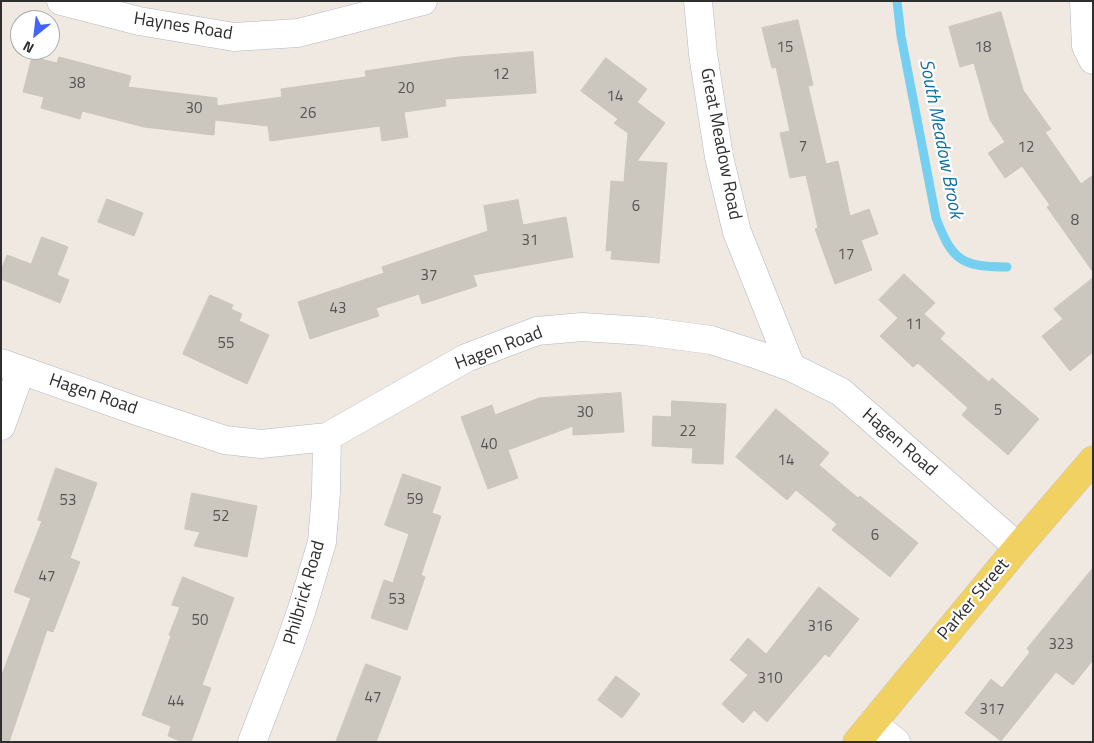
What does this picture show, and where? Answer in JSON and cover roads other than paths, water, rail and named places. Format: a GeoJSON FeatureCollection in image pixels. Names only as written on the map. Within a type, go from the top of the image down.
{"type":"FeatureCollection","features":[{"type":"Feature","properties":{"kind":"main road","name":"Parker Street"},"geometry":{"type":"LineString","coordinates":[[865,732],[1018,547],[1093,460]]}},
{"type":"Feature","properties":{"kind":"street","name":"Haynes Road"},"geometry":{"type":"LineString","coordinates":[[61,1],[140,21],[234,37],[298,33],[423,1]]}},
{"type":"Feature","properties":{"kind":"street","name":"Great Meadow Road"},"geometry":{"type":"LineString","coordinates":[[698,1],[703,54],[719,157],[737,232],[791,367]]}},
{"type":"Feature","properties":{"kind":"street"},"geometry":{"type":"LineString","coordinates":[[1084,1],[1086,46],[1093,60]]}},
{"type":"Feature","properties":{"kind":"street","name":"Hagen Road"},"geometry":{"type":"LineString","coordinates":[[11,366],[225,440],[261,444],[327,437],[466,358],[537,331],[582,327],[644,331],[701,339],[758,355],[791,367],[841,392],[1018,547]]}},
{"type":"Feature","properties":{"kind":"street"},"geometry":{"type":"LineString","coordinates":[[1,426],[11,366]]}},
{"type":"Feature","properties":{"kind":"street","name":"Philbrick Road"},"geometry":{"type":"LineString","coordinates":[[252,742],[290,646],[322,542],[326,492],[327,437]]}},
{"type":"Feature","properties":{"kind":"street"},"geometry":{"type":"LineString","coordinates":[[865,732],[896,742]]}},
{"type":"Feature","properties":{"kind":"waterway","name":"South Meadow Brook"},"geometry":{"type":"LineString","coordinates":[[897,1],[901,36],[936,218],[947,243],[960,258],[969,263],[979,265],[1007,267]]}}]}
